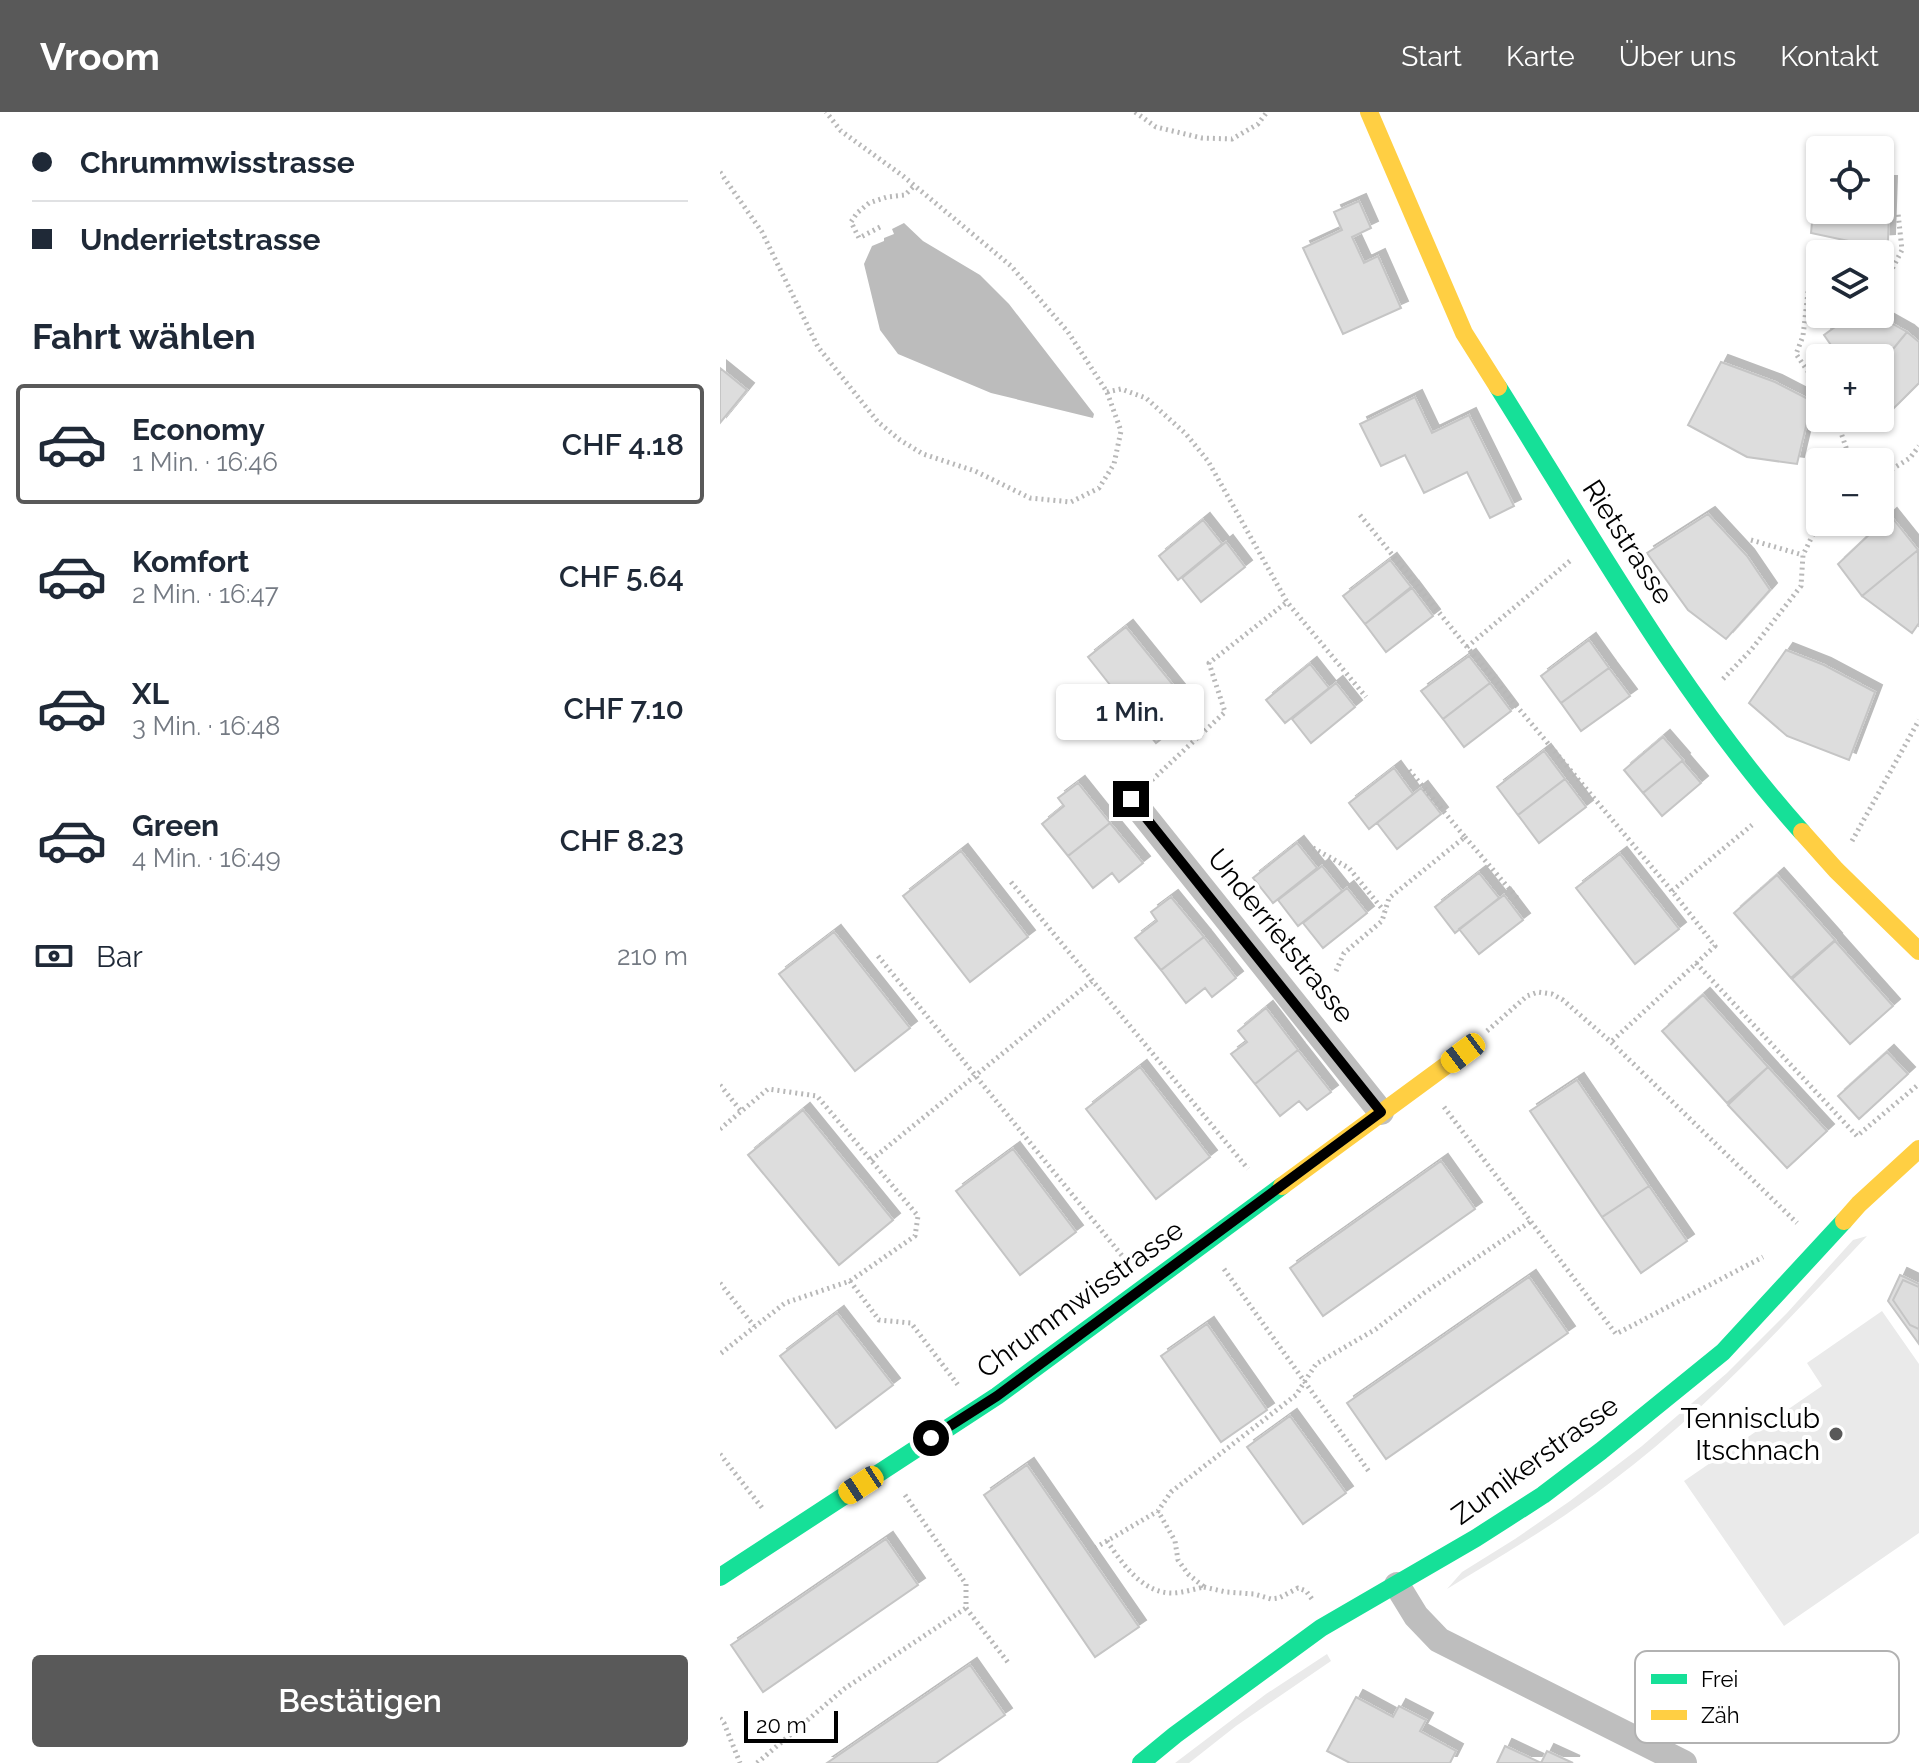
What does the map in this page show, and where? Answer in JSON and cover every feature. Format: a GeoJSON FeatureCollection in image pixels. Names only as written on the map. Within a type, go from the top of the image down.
{"type":"FeatureCollection","features":[{"type":"Feature","properties":{"kind":"street","name":"Rietstrasse"},"geometry":{"type":"LineString","coordinates":[[1369,112],[1464,333],[1593,541],[1699,703],[1777,804],[1836,870],[1919,951]]}},
{"type":"Feature","properties":{"kind":"street","name":"Underrietstrasse"},"geometry":{"type":"LineString","coordinates":[[1131,799],[1381,1112]]}},
{"type":"Feature","properties":{"kind":"street","name":"Chrummwisstrasse"},"geometry":{"type":"LineString","coordinates":[[720,1577],[976,1409],[1463,1053]]}},
{"type":"Feature","properties":{"kind":"street","name":"Zumikerstrasse"},"geometry":{"type":"LineString","coordinates":[[1141,1763],[1321,1628],[1476,1538],[1543,1495],[1601,1451],[1723,1352],[1859,1204],[1919,1149]]}},
{"type":"Feature","properties":{"kind":"street"},"geometry":{"type":"LineString","coordinates":[[1397,1585],[1416,1616],[1439,1640],[1635,1738]]}},
{"type":"Feature","properties":{"kind":"street"},"geometry":{"type":"LineString","coordinates":[[1644,1743],[1684,1763]]}},
{"type":"Feature","properties":{"kind":"path"},"geometry":{"type":"LineString","coordinates":[[720,172],[762,232],[818,347],[878,422],[923,454],[975,471],[1030,498],[1071,502],[1099,488],[1114,464],[1121,431],[1107,392],[1068,332],[1011,266],[841,131],[826,112]]}},
{"type":"Feature","properties":{"kind":"path"},"geometry":{"type":"LineString","coordinates":[[1135,112],[1156,127],[1202,138],[1232,139],[1258,124],[1267,112]]}},
{"type":"Feature","properties":{"kind":"path"},"geometry":{"type":"LineString","coordinates":[[880,227],[859,238],[851,222],[869,203],[905,195],[914,186]]}},
{"type":"Feature","properties":{"kind":"path"},"geometry":{"type":"LineString","coordinates":[[1894,265],[1902,250],[1898,213]]}},
{"type":"Feature","properties":{"kind":"path"},"geometry":{"type":"LineString","coordinates":[[1806,310],[1803,336],[1796,354],[1806,369]]}},
{"type":"Feature","properties":{"kind":"path"},"geometry":{"type":"LineString","coordinates":[[1107,392],[1121,389],[1146,398],[1186,434],[1208,461],[1287,602],[1366,697]]}},
{"type":"Feature","properties":{"kind":"path"},"geometry":{"type":"LineString","coordinates":[[1894,468],[1910,458],[1919,446]]}},
{"type":"Feature","properties":{"kind":"path"},"geometry":{"type":"LineString","coordinates":[[1360,515],[1715,946],[1611,1042]]}},
{"type":"Feature","properties":{"kind":"path"},"geometry":{"type":"LineString","coordinates":[[1699,703],[1751,650],[1801,586],[1803,555],[1812,536]]}},
{"type":"Feature","properties":{"kind":"path"},"geometry":{"type":"LineString","coordinates":[[1751,540],[1803,555]]}},
{"type":"Feature","properties":{"kind":"path"},"geometry":{"type":"LineString","coordinates":[[1467,647],[1593,541]]}},
{"type":"Feature","properties":{"kind":"path"},"geometry":{"type":"LineString","coordinates":[[1131,799],[1225,712],[1209,663],[1287,602]]}},
{"type":"Feature","properties":{"kind":"path"},"geometry":{"type":"LineString","coordinates":[[1836,870],[1919,720]]}},
{"type":"Feature","properties":{"kind":"path"},"geometry":{"type":"LineString","coordinates":[[1409,770],[1518,899]]}},
{"type":"Feature","properties":{"kind":"path"},"geometry":{"type":"LineString","coordinates":[[1672,891],[1777,804]]}},
{"type":"Feature","properties":{"kind":"path"},"geometry":{"type":"LineString","coordinates":[[1336,971],[1344,953],[1382,921],[1389,898],[1465,837]]}},
{"type":"Feature","properties":{"kind":"path"},"geometry":{"type":"LineString","coordinates":[[1313,848],[1349,868],[1385,912]]}},
{"type":"Feature","properties":{"kind":"path"},"geometry":{"type":"LineString","coordinates":[[1011,882],[1269,1195]]}},
{"type":"Feature","properties":{"kind":"path"},"geometry":{"type":"LineString","coordinates":[[878,956],[1146,1285]]}},
{"type":"Feature","properties":{"kind":"path"},"geometry":{"type":"LineString","coordinates":[[1696,963],[1857,1136],[1919,1084]]}},
{"type":"Feature","properties":{"kind":"path"},"geometry":{"type":"LineString","coordinates":[[871,1160],[1092,981]]}},
{"type":"Feature","properties":{"kind":"path"},"geometry":{"type":"LineString","coordinates":[[1463,1053],[1527,996],[1538,992],[1552,994],[1611,1042],[1820,1245]]}},
{"type":"Feature","properties":{"kind":"path"},"geometry":{"type":"LineString","coordinates":[[1424,1081],[1616,1334],[1772,1252],[1795,1273]]}},
{"type":"Feature","properties":{"kind":"path"},"geometry":{"type":"LineString","coordinates":[[720,1085],[741,1111]]}},
{"type":"Feature","properties":{"kind":"path"},"geometry":{"type":"LineString","coordinates":[[720,1129],[768,1089],[817,1096],[918,1216],[915,1236],[850,1281],[785,1303],[720,1354]]}},
{"type":"Feature","properties":{"kind":"path"},"geometry":{"type":"LineString","coordinates":[[1095,1548],[1158,1511],[1171,1492],[1296,1395],[1316,1364],[1376,1329],[1530,1222]]}},
{"type":"Feature","properties":{"kind":"path"},"geometry":{"type":"LineString","coordinates":[[1204,1242],[1370,1473]]}},
{"type":"Feature","properties":{"kind":"path"},"geometry":{"type":"LineString","coordinates":[[850,1281],[879,1320],[911,1323],[976,1409]]}},
{"type":"Feature","properties":{"kind":"path"},"geometry":{"type":"LineString","coordinates":[[720,1283],[754,1326]]}},
{"type":"Feature","properties":{"kind":"path"},"geometry":{"type":"LineString","coordinates":[[720,1454],[784,1535]]}},
{"type":"Feature","properties":{"kind":"path"},"geometry":{"type":"LineString","coordinates":[[886,1468],[966,1584],[966,1608],[1010,1665]]}},
{"type":"Feature","properties":{"kind":"path"},"geometry":{"type":"LineString","coordinates":[[1158,1511],[1175,1541],[1178,1560],[1188,1574],[1204,1587]]}},
{"type":"Feature","properties":{"kind":"path"},"geometry":{"type":"LineString","coordinates":[[1107,1541],[1123,1563],[1147,1586],[1160,1592],[1174,1593],[1204,1587],[1271,1599],[1298,1588],[1306,1591],[1312,1599]]}},
{"type":"Feature","properties":{"kind":"path"},"geometry":{"type":"LineString","coordinates":[[757,1763],[844,1689],[966,1608]]}},
{"type":"Feature","properties":{"kind":"path"},"geometry":{"type":"LineString","coordinates":[[720,1718],[740,1763]]}},
{"type":"Feature","properties":{"kind":"shaded area"},"geometry":{"type":"Polygon","coordinates":[[[904,223],[923,241],[980,275],[1009,304],[1094,414],[1093,418],[991,393],[898,354],[880,330],[864,264],[872,246],[894,234],[892,229],[904,223]]]}},
{"type":"Feature","properties":{"kind":"shaded area"},"geometry":{"type":"Polygon","coordinates":[[[1867,1236],[1744,1365],[1646,1455],[1571,1511],[1447,1589],[1462,1572],[1570,1501],[1642,1446],[1727,1373],[1853,1240],[1867,1236]]]}},
{"type":"Feature","properties":{"kind":"shaded area","name":"Tennisclub Itschnach"},"geometry":{"type":"Polygon","coordinates":[[[1882,1311],[1919,1364],[1919,1533],[1784,1626],[1684,1481],[1822,1386],[1807,1363],[1882,1311]]]}},
{"type":"Feature","properties":{"kind":"shaded area"},"geometry":{"type":"Polygon","coordinates":[[[1327,1654],[1331,1661],[1236,1726],[1189,1763],[1175,1763],[1266,1694],[1327,1654]]]}},
{"type":"Feature","properties":{"kind":"building"},"geometry":{"type":"Polygon","coordinates":[[[1359,201],[1371,228],[1352,237],[1364,263],[1378,256],[1401,308],[1343,334],[1303,248],[1342,230],[1334,212],[1359,201]]]}},
{"type":"Feature","properties":{"kind":"building"},"geometry":{"type":"Polygon","coordinates":[[[1812,224],[1889,224],[1888,240],[1844,240],[1811,233],[1812,224]]]}},
{"type":"Feature","properties":{"kind":"building"},"geometry":{"type":"Polygon","coordinates":[[[1894,325],[1907,332],[1894,348],[1894,344],[1830,344],[1824,335],[1834,328],[1894,328],[1894,325]]]}},
{"type":"Feature","properties":{"kind":"building"},"geometry":{"type":"Polygon","coordinates":[[[1907,332],[1919,342],[1919,383],[1894,408],[1894,348],[1907,332]]]}},
{"type":"Feature","properties":{"kind":"building"},"geometry":{"type":"Polygon","coordinates":[[[1721,362],[1775,382],[1806,398],[1806,426],[1797,464],[1747,457],[1688,425],[1721,362]]]}},
{"type":"Feature","properties":{"kind":"building"},"geometry":{"type":"Polygon","coordinates":[[[720,368],[747,390],[720,423],[720,368]]]}},
{"type":"Feature","properties":{"kind":"building"},"geometry":{"type":"Polygon","coordinates":[[[1415,397],[1432,433],[1469,415],[1514,506],[1490,518],[1467,472],[1424,493],[1405,455],[1381,466],[1360,424],[1415,397]]]}},
{"type":"Feature","properties":{"kind":"building"},"geometry":{"type":"Polygon","coordinates":[[[1708,514],[1747,556],[1770,590],[1726,639],[1688,610],[1647,553],[1708,514]]]}},
{"type":"Feature","properties":{"kind":"building"},"geometry":{"type":"Polygon","coordinates":[[[1203,520],[1222,544],[1178,580],[1159,556],[1203,520]]]}},
{"type":"Feature","properties":{"kind":"building"},"geometry":{"type":"Polygon","coordinates":[[[1894,520],[1918,550],[1862,596],[1838,564],[1868,536],[1894,536],[1894,520]]]}},
{"type":"Feature","properties":{"kind":"building"},"geometry":{"type":"Polygon","coordinates":[[[1226,542],[1245,567],[1201,602],[1182,578],[1226,542]]]}},
{"type":"Feature","properties":{"kind":"building"},"geometry":{"type":"Polygon","coordinates":[[[1918,550],[1919,623],[1912,633],[1862,596],[1918,550]]]}},
{"type":"Feature","properties":{"kind":"building"},"geometry":{"type":"Polygon","coordinates":[[[1390,560],[1411,587],[1365,624],[1343,596],[1390,560]]]}},
{"type":"Feature","properties":{"kind":"building"},"geometry":{"type":"Polygon","coordinates":[[[1412,588],[1433,616],[1386,652],[1365,624],[1412,588]]]}},
{"type":"Feature","properties":{"kind":"building"},"geometry":{"type":"Polygon","coordinates":[[[1126,627],[1195,712],[1156,743],[1088,657],[1126,627]]]}},
{"type":"Feature","properties":{"kind":"building"},"geometry":{"type":"Polygon","coordinates":[[[1589,640],[1609,668],[1561,703],[1541,676],[1589,640]]]}},
{"type":"Feature","properties":{"kind":"building"},"geometry":{"type":"Polygon","coordinates":[[[1786,650],[1824,665],[1875,692],[1849,760],[1787,736],[1749,703],[1786,650]]]}},
{"type":"Feature","properties":{"kind":"building"},"geometry":{"type":"Polygon","coordinates":[[[1469,656],[1490,683],[1443,719],[1421,691],[1469,656]]]}},
{"type":"Feature","properties":{"kind":"building"},"geometry":{"type":"Polygon","coordinates":[[[1310,664],[1329,688],[1285,723],[1266,700],[1310,664]]]}},
{"type":"Feature","properties":{"kind":"building"},"geometry":{"type":"Polygon","coordinates":[[[1609,668],[1630,696],[1581,731],[1561,703],[1609,668]]]}},
{"type":"Feature","properties":{"kind":"building"},"geometry":{"type":"Polygon","coordinates":[[[1336,683],[1355,707],[1311,743],[1292,719],[1336,683]]]}},
{"type":"Feature","properties":{"kind":"building"},"geometry":{"type":"Polygon","coordinates":[[[1490,683],[1511,711],[1464,747],[1443,719],[1490,683]]]}},
{"type":"Feature","properties":{"kind":"building"},"geometry":{"type":"Polygon","coordinates":[[[1663,737],[1683,760],[1643,793],[1624,770],[1663,737]]]}},
{"type":"Feature","properties":{"kind":"building"},"geometry":{"type":"Polygon","coordinates":[[[1544,751],[1565,779],[1518,815],[1497,787],[1544,751]]]}},
{"type":"Feature","properties":{"kind":"building"},"geometry":{"type":"Polygon","coordinates":[[[1682,761],[1701,783],[1662,816],[1643,793],[1682,761]]]}},
{"type":"Feature","properties":{"kind":"building"},"geometry":{"type":"Polygon","coordinates":[[[1394,768],[1413,794],[1369,829],[1349,803],[1394,768]]]}},
{"type":"Feature","properties":{"kind":"building"},"geometry":{"type":"Polygon","coordinates":[[[1565,779],[1586,807],[1539,843],[1518,815],[1565,779]]]}},
{"type":"Feature","properties":{"kind":"building"},"geometry":{"type":"Polygon","coordinates":[[[1078,783],[1110,823],[1068,856],[1042,824],[1064,806],[1058,798],[1078,783]]]}},
{"type":"Feature","properties":{"kind":"building"},"geometry":{"type":"Polygon","coordinates":[[[1421,788],[1441,814],[1397,849],[1377,823],[1421,788]]]}},
{"type":"Feature","properties":{"kind":"building"},"geometry":{"type":"Polygon","coordinates":[[[1110,823],[1143,863],[1119,882],[1112,873],[1093,888],[1068,856],[1110,823]]]}},
{"type":"Feature","properties":{"kind":"building"},"geometry":{"type":"Polygon","coordinates":[[[1297,843],[1317,868],[1273,903],[1253,878],[1297,843]]]}},
{"type":"Feature","properties":{"kind":"building"},"geometry":{"type":"Polygon","coordinates":[[[961,851],[1028,937],[970,982],[903,896],[961,851]]]}},
{"type":"Feature","properties":{"kind":"building"},"geometry":{"type":"Polygon","coordinates":[[[1620,854],[1679,929],[1635,964],[1576,888],[1620,854]]]}},
{"type":"Feature","properties":{"kind":"building"},"geometry":{"type":"Polygon","coordinates":[[[1322,866],[1342,891],[1298,926],[1278,900],[1322,866]]]}},
{"type":"Feature","properties":{"kind":"building"},"geometry":{"type":"Polygon","coordinates":[[[1479,873],[1499,898],[1455,933],[1435,907],[1479,873]]]}},
{"type":"Feature","properties":{"kind":"building"},"geometry":{"type":"Polygon","coordinates":[[[1777,875],[1835,940],[1791,978],[1734,913],[1777,875]]]}},
{"type":"Feature","properties":{"kind":"building"},"geometry":{"type":"Polygon","coordinates":[[[1347,888],[1367,913],[1323,948],[1303,923],[1347,888]]]}},
{"type":"Feature","properties":{"kind":"building"},"geometry":{"type":"Polygon","coordinates":[[[1504,895],[1523,920],[1479,954],[1459,929],[1504,895]]]}},
{"type":"Feature","properties":{"kind":"building"},"geometry":{"type":"Polygon","coordinates":[[[1171,897],[1204,937],[1161,970],[1135,938],[1157,921],[1151,912],[1171,897]]]}},
{"type":"Feature","properties":{"kind":"building"},"geometry":{"type":"Polygon","coordinates":[[[834,932],[910,1028],[855,1071],[779,974],[834,932]]]}},
{"type":"Feature","properties":{"kind":"building"},"geometry":{"type":"Polygon","coordinates":[[[1204,937],[1236,978],[1212,997],[1205,988],[1186,1003],[1161,970],[1204,937]]]}},
{"type":"Feature","properties":{"kind":"building"},"geometry":{"type":"Polygon","coordinates":[[[1835,941],[1893,1006],[1850,1044],[1792,979],[1835,941]]]}},
{"type":"Feature","properties":{"kind":"building"},"geometry":{"type":"Polygon","coordinates":[[[1703,995],[1768,1067],[1727,1103],[1662,1031],[1703,995]]]}},
{"type":"Feature","properties":{"kind":"building"},"geometry":{"type":"Polygon","coordinates":[[[1266,1008],[1298,1050],[1255,1084],[1231,1054],[1247,1042],[1238,1031],[1266,1008]]]}},
{"type":"Feature","properties":{"kind":"building"},"geometry":{"type":"Polygon","coordinates":[[[1298,1050],[1331,1092],[1307,1110],[1299,1101],[1280,1116],[1255,1084],[1298,1050]]]}},
{"type":"Feature","properties":{"kind":"building"},"geometry":{"type":"Polygon","coordinates":[[[1887,1052],[1908,1074],[1859,1119],[1838,1096],[1887,1052]]]}},
{"type":"Feature","properties":{"kind":"building"},"geometry":{"type":"Polygon","coordinates":[[[1140,1067],[1210,1157],[1156,1199],[1086,1109],[1140,1067]]]}},
{"type":"Feature","properties":{"kind":"building"},"geometry":{"type":"Polygon","coordinates":[[[1768,1067],[1827,1131],[1787,1168],[1728,1105],[1768,1067]]]}},
{"type":"Feature","properties":{"kind":"building"},"geometry":{"type":"Polygon","coordinates":[[[1577,1080],[1649,1186],[1602,1217],[1530,1111],[1577,1080]]]}},
{"type":"Feature","properties":{"kind":"building"},"geometry":{"type":"Polygon","coordinates":[[[803,1110],[893,1220],[839,1265],[748,1155],[803,1110]]]}},
{"type":"Feature","properties":{"kind":"building"},"geometry":{"type":"Polygon","coordinates":[[[1013,1149],[1076,1232],[1020,1275],[956,1191],[1013,1149]]]}},
{"type":"Feature","properties":{"kind":"building"},"geometry":{"type":"Polygon","coordinates":[[[1441,1161],[1475,1209],[1323,1316],[1290,1268],[1441,1161]]]}},
{"type":"Feature","properties":{"kind":"building"},"geometry":{"type":"Polygon","coordinates":[[[1649,1186],[1687,1241],[1641,1273],[1602,1217],[1649,1186]]]}},
{"type":"Feature","properties":{"kind":"building"},"geometry":{"type":"Polygon","coordinates":[[[1900,1275],[1919,1284],[1919,1287],[1903,1280],[1893,1300],[1910,1325],[1919,1329],[1919,1344],[1888,1301],[1900,1275]]]}},
{"type":"Feature","properties":{"kind":"building"},"geometry":{"type":"Polygon","coordinates":[[[1529,1277],[1568,1333],[1386,1459],[1347,1403],[1529,1277]]]}},
{"type":"Feature","properties":{"kind":"building"},"geometry":{"type":"Polygon","coordinates":[[[1903,1280],[1919,1287],[1919,1329],[1910,1325],[1893,1300],[1903,1280]]]}},
{"type":"Feature","properties":{"kind":"building"},"geometry":{"type":"Polygon","coordinates":[[[837,1313],[893,1385],[836,1428],[780,1356],[837,1313]]]}},
{"type":"Feature","properties":{"kind":"building"},"geometry":{"type":"Polygon","coordinates":[[[1207,1324],[1267,1410],[1221,1442],[1161,1356],[1207,1324]]]}},
{"type":"Feature","properties":{"kind":"building"},"geometry":{"type":"Polygon","coordinates":[[[1290,1416],[1346,1493],[1303,1524],[1247,1447],[1290,1416]]]}},
{"type":"Feature","properties":{"kind":"building"},"geometry":{"type":"Polygon","coordinates":[[[1027,1465],[1139,1627],[1095,1657],[984,1495],[1027,1465]]]}},
{"type":"Feature","properties":{"kind":"building"},"geometry":{"type":"Polygon","coordinates":[[[886,1539],[918,1585],[763,1692],[731,1645],[886,1539]]]}},
{"type":"Feature","properties":{"kind":"building"},"geometry":{"type":"Polygon","coordinates":[[[970,1665],[1005,1715],[936,1763],[827,1763],[970,1665]]]}},
{"type":"Feature","properties":{"kind":"building"},"geometry":{"type":"Polygon","coordinates":[[[1356,1697],[1393,1717],[1399,1706],[1426,1720],[1420,1731],[1456,1751],[1450,1763],[1350,1763],[1327,1751],[1356,1697]]]}},
{"type":"Feature","properties":{"kind":"building"},"geometry":{"type":"Polygon","coordinates":[[[1505,1746],[1541,1763],[1497,1763],[1505,1746]]]}},
{"type":"Feature","properties":{"kind":"building"},"geometry":{"type":"Polygon","coordinates":[[[1547,1751],[1573,1763],[1541,1763],[1547,1751]]]}},
{"type":"Feature","properties":{"kind":"traffic: fast"},"geometry":{"type":"LineString","coordinates":[[1498,387],[1678,672],[1758,781],[1802,832]]}},
{"type":"Feature","properties":{"kind":"traffic: fast"},"geometry":{"type":"LineString","coordinates":[[720,1577],[997,1396],[1282,1186]]}},
{"type":"Feature","properties":{"kind":"traffic: fast"},"geometry":{"type":"LineString","coordinates":[[1141,1763],[1321,1628],[1476,1538],[1543,1495],[1601,1451],[1723,1352],[1844,1221]]}},
{"type":"Feature","properties":{"kind":"traffic: slow"},"geometry":{"type":"LineString","coordinates":[[1369,112],[1464,333],[1498,387]]}},
{"type":"Feature","properties":{"kind":"traffic: slow"},"geometry":{"type":"LineString","coordinates":[[1802,832],[1919,951]]}},
{"type":"Feature","properties":{"kind":"traffic: slow"},"geometry":{"type":"LineString","coordinates":[[1282,1186],[1463,1053]]}},
{"type":"Feature","properties":{"kind":"traffic: slow"},"geometry":{"type":"LineString","coordinates":[[1844,1221],[1919,1149]]}},
{"type":"Feature","properties":{"kind":"place","name":"Tennisclub Itschnach"},"geometry":{"type":"Point","coordinates":[1836,1434]}},
{"type":"Feature","properties":{"kind":"route"},"geometry":{"type":"LineString","coordinates":[[931,1438],[997,1396],[1381,1112],[1131,799]]}}]}
